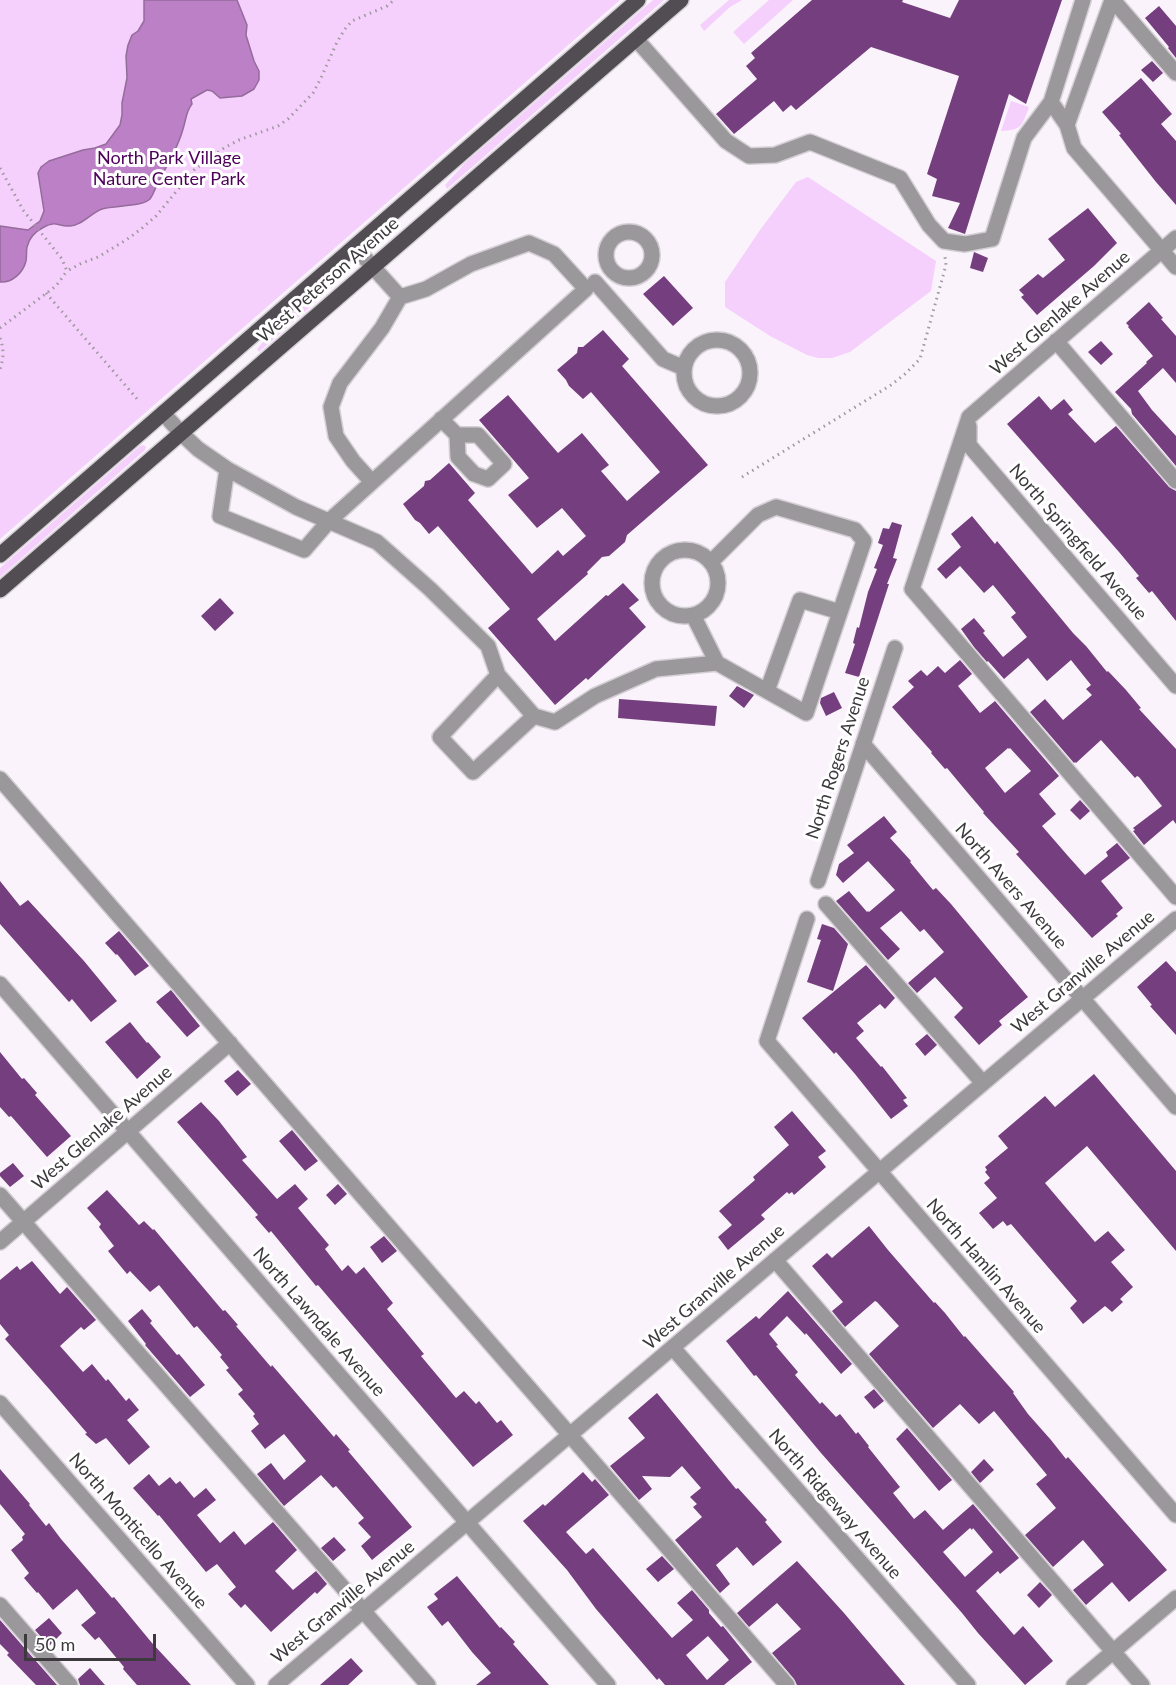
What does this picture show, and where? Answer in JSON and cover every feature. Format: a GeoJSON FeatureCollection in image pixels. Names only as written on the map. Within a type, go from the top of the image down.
{"type":"FeatureCollection","features":[{"type":"Feature","properties":{"kind":"main road","name":"West Peterson Avenue"},"geometry":{"type":"LineString","coordinates":[[0,555],[638,0]]}},
{"type":"Feature","properties":{"kind":"main road","name":"West Peterson Avenue"},"geometry":{"type":"LineString","coordinates":[[0,590],[681,0]]}},
{"type":"Feature","properties":{"kind":"street"},"geometry":{"type":"LineString","coordinates":[[636,39],[726,141],[748,156],[775,155],[810,142],[900,178],[929,225],[944,241],[965,244],[992,239],[1024,138],[1051,102],[1083,0]]}},
{"type":"Feature","properties":{"kind":"street"},"geometry":{"type":"LineString","coordinates":[[1066,125],[1113,0],[1176,73]]}},
{"type":"Feature","properties":{"kind":"street"},"geometry":{"type":"LineString","coordinates":[[1051,102],[1066,125],[1074,148],[1176,267]]}},
{"type":"Feature","properties":{"kind":"street","name":"West Glenlake Avenue"},"geometry":{"type":"LineString","coordinates":[[969,417],[1176,238]]}},
{"type":"Feature","properties":{"kind":"street"},"geometry":{"type":"LineString","coordinates":[[372,482],[353,461],[336,435],[331,407],[340,383],[382,328],[400,297],[426,289],[471,264],[529,243],[554,254],[591,285],[663,359],[684,368]]}},
{"type":"Feature","properties":{"kind":"street"},"geometry":{"type":"LineString","coordinates":[[355,247],[400,297]]}},
{"type":"Feature","properties":{"kind":"street"},"geometry":{"type":"LineString","coordinates":[[227,469],[220,516],[304,550],[328,521],[611,268]]}},
{"type":"Feature","properties":{"kind":"street"},"geometry":{"type":"LineString","coordinates":[[708,341],[727,341],[742,351],[750,368],[750,377],[748,386],[736,401],[727,405],[708,405],[692,395],[684,378],[684,368],[692,351],[699,345],[708,341]]}},
{"type":"Feature","properties":{"kind":"street"},"geometry":{"type":"LineString","coordinates":[[1056,341],[1176,482]]}},
{"type":"Feature","properties":{"kind":"street"},"geometry":{"type":"LineString","coordinates":[[164,413],[198,449],[227,469],[296,507],[377,542],[430,589],[488,646],[498,675],[534,716],[555,722],[595,696],[656,669],[717,663]]}},
{"type":"Feature","properties":{"kind":"street"},"geometry":{"type":"LineString","coordinates":[[969,417],[912,589],[1176,897]]}},
{"type":"Feature","properties":{"kind":"street","name":"North Springfield Avenue"},"geometry":{"type":"LineString","coordinates":[[969,417],[969,445],[1176,686]]}},
{"type":"Feature","properties":{"kind":"street"},"geometry":{"type":"LineString","coordinates":[[441,419],[457,435]]}},
{"type":"Feature","properties":{"kind":"street"},"geometry":{"type":"LineString","coordinates":[[693,615],[717,663],[806,713],[864,541],[855,530],[776,507],[758,515],[711,562]]}},
{"type":"Feature","properties":{"kind":"street"},"geometry":{"type":"LineString","coordinates":[[687,550],[705,556],[711,562],[716,571],[718,589],[709,605],[702,611],[684,616],[675,614],[660,603],[655,595],[653,577],[656,568],[669,554],[687,550]]}},
{"type":"Feature","properties":{"kind":"street"},"geometry":{"type":"LineString","coordinates":[[767,691],[800,600],[840,612]]}},
{"type":"Feature","properties":{"kind":"street","name":"North Rogers Avenue"},"geometry":{"type":"LineString","coordinates":[[818,881],[895,648]]}},
{"type":"Feature","properties":{"kind":"street"},"geometry":{"type":"LineString","coordinates":[[498,675],[440,736],[473,772],[534,716]]}},
{"type":"Feature","properties":{"kind":"street","name":"North Avers Avenue"},"geometry":{"type":"LineString","coordinates":[[863,744],[1176,1107]]}},
{"type":"Feature","properties":{"kind":"street"},"geometry":{"type":"LineString","coordinates":[[0,779],[787,1685]]}},
{"type":"Feature","properties":{"kind":"street"},"geometry":{"type":"LineString","coordinates":[[826,904],[983,1083]]}},
{"type":"Feature","properties":{"kind":"street","name":"North Hamlin Avenue"},"geometry":{"type":"LineString","coordinates":[[807,919],[767,1041],[1176,1515]]}},
{"type":"Feature","properties":{"kind":"street","name":"West Granville Avenue"},"geometry":{"type":"LineString","coordinates":[[276,1685],[1176,919]]}},
{"type":"Feature","properties":{"kind":"street","name":"North Lawndale Avenue"},"geometry":{"type":"LineString","coordinates":[[0,984],[608,1685]]}},
{"type":"Feature","properties":{"kind":"street","name":"West Glenlake Avenue"},"geometry":{"type":"LineString","coordinates":[[0,1242],[230,1043]]}},
{"type":"Feature","properties":{"kind":"street"},"geometry":{"type":"LineString","coordinates":[[0,1195],[428,1685]]}},
{"type":"Feature","properties":{"kind":"street"},"geometry":{"type":"LineString","coordinates":[[775,1260],[1142,1685]]}},
{"type":"Feature","properties":{"kind":"street","name":"North Ridgeway Avenue"},"geometry":{"type":"LineString","coordinates":[[673,1348],[968,1685]]}},
{"type":"Feature","properties":{"kind":"street","name":"North Monticello Avenue"},"geometry":{"type":"LineString","coordinates":[[0,1403],[247,1685]]}},
{"type":"Feature","properties":{"kind":"street"},"geometry":{"type":"LineString","coordinates":[[1074,1685],[1176,1598]]}},
{"type":"Feature","properties":{"kind":"street"},"geometry":{"type":"LineString","coordinates":[[0,1605],[70,1685]]}},
{"type":"Feature","properties":{"kind":"path"},"geometry":{"type":"LineString","coordinates":[[0,328],[56,286],[67,271],[98,256],[141,229],[156,216],[194,170],[224,148],[278,126],[288,119],[314,93],[337,42],[352,21],[387,6],[394,0]]}},
{"type":"Feature","properties":{"kind":"path"},"geometry":{"type":"LineString","coordinates":[[0,168],[16,197],[62,260],[67,271]]}},
{"type":"Feature","properties":{"kind":"path"},"geometry":{"type":"LineString","coordinates":[[742,477],[891,385],[920,358],[946,265],[943,249]]}},
{"type":"Feature","properties":{"kind":"path"},"geometry":{"type":"LineString","coordinates":[[46,293],[138,400]]}},
{"type":"Feature","properties":{"kind":"path"},"geometry":{"type":"LineString","coordinates":[[0,338],[3,360],[0,369]]}},
{"type":"Feature","properties":{"kind":"green space","name":"North Park Village Nature Center Park"},"geometry":{"type":"Polygon","coordinates":[[[0,0],[620,0],[0,539],[0,0]]]}},
{"type":"Feature","properties":{"kind":"green space"},"geometry":{"type":"Polygon","coordinates":[[[653,0],[664,0],[447,189],[445,185],[466,162],[653,0]]]}},
{"type":"Feature","properties":{"kind":"green space"},"geometry":{"type":"Polygon","coordinates":[[[729,0],[742,0],[730,7],[704,31],[700,25],[729,0]]]}},
{"type":"Feature","properties":{"kind":"green space"},"geometry":{"type":"Polygon","coordinates":[[[769,0],[793,0],[744,44],[733,32],[769,0]]]}},
{"type":"Feature","properties":{"kind":"green space"},"geometry":{"type":"Polygon","coordinates":[[[1011,101],[1029,107],[1025,119],[1013,130],[1001,131],[1011,101]]]}},
{"type":"Feature","properties":{"kind":"green space"},"geometry":{"type":"Polygon","coordinates":[[[808,177],[936,261],[931,291],[850,352],[832,358],[807,355],[770,336],[725,307],[725,282],[796,182],[808,177]]]}},
{"type":"Feature","properties":{"kind":"green space"},"geometry":{"type":"Polygon","coordinates":[[[333,279],[338,281],[336,284],[259,352],[257,349],[277,326],[333,279]]]}},
{"type":"Feature","properties":{"kind":"green space"},"geometry":{"type":"Polygon","coordinates":[[[144,445],[145,450],[0,577],[0,568],[140,446],[144,445]]]}},
{"type":"Feature","properties":{"kind":"shaded area"},"geometry":{"type":"Polygon","coordinates":[[[144,0],[237,0],[247,25],[246,35],[259,71],[259,80],[254,89],[242,96],[220,98],[207,90],[191,99],[192,104],[178,143],[150,199],[146,202],[102,209],[74,225],[54,224],[44,227],[29,241],[25,265],[20,273],[9,281],[0,282],[0,226],[28,230],[40,221],[44,211],[38,173],[41,167],[49,161],[106,144],[120,125],[127,78],[128,45],[132,35],[138,31],[144,21],[144,0]]]}},
{"type":"Feature","properties":{"kind":"building"},"geometry":{"type":"Polygon","coordinates":[[[812,0],[903,0],[902,2],[950,18],[959,0],[1062,0],[1026,104],[1009,94],[965,234],[948,228],[960,203],[932,196],[937,179],[927,174],[959,76],[871,47],[796,110],[791,105],[783,112],[774,101],[734,134],[716,114],[757,79],[746,66],[755,58],[751,53],[812,0]]]}},
{"type":"Feature","properties":{"kind":"building"},"geometry":{"type":"Polygon","coordinates":[[[1159,6],[1176,26],[1176,58],[1145,18],[1159,6]]]}},
{"type":"Feature","properties":{"kind":"building"},"geometry":{"type":"Polygon","coordinates":[[[1152,61],[1163,73],[1153,82],[1141,70],[1152,61]]]}},
{"type":"Feature","properties":{"kind":"building"},"geometry":{"type":"Polygon","coordinates":[[[1141,78],[1172,114],[1161,124],[1176,141],[1176,205],[1102,112],[1141,78]]]}},
{"type":"Feature","properties":{"kind":"building"},"geometry":{"type":"Polygon","coordinates":[[[1088,208],[1117,243],[1037,315],[1021,297],[1024,295],[1019,290],[1038,274],[1043,278],[1065,260],[1048,239],[1088,208]]]}},
{"type":"Feature","properties":{"kind":"building"},"geometry":{"type":"Polygon","coordinates":[[[974,252],[988,258],[983,272],[970,268],[974,252]]]}},
{"type":"Feature","properties":{"kind":"building"},"geometry":{"type":"Polygon","coordinates":[[[664,276],[693,308],[673,326],[643,294],[664,276]]]}},
{"type":"Feature","properties":{"kind":"building"},"geometry":{"type":"Polygon","coordinates":[[[1149,302],[1176,336],[1176,383],[1163,368],[1138,391],[1176,436],[1176,466],[1115,392],[1153,356],[1126,323],[1149,302]]]}},
{"type":"Feature","properties":{"kind":"building"},"geometry":{"type":"Polygon","coordinates":[[[603,330],[629,359],[622,366],[708,465],[627,535],[625,542],[609,556],[602,557],[587,572],[588,574],[537,619],[555,641],[606,595],[608,596],[623,583],[639,600],[629,608],[646,627],[588,680],[586,678],[555,705],[488,628],[510,609],[438,526],[429,534],[403,504],[424,486],[425,481],[430,480],[449,463],[475,493],[468,500],[532,574],[558,550],[563,556],[586,536],[562,508],[537,528],[508,495],[529,478],[479,420],[508,395],[558,453],[582,433],[609,465],[601,471],[627,501],[660,472],[591,392],[583,399],[557,370],[577,353],[578,347],[583,347],[603,330]]]}},
{"type":"Feature","properties":{"kind":"building"},"geometry":{"type":"Polygon","coordinates":[[[1101,341],[1113,354],[1101,365],[1088,352],[1101,341]]]}},
{"type":"Feature","properties":{"kind":"building"},"geometry":{"type":"Polygon","coordinates":[[[1039,396],[1051,410],[1064,399],[1073,410],[1068,414],[1095,443],[1116,426],[1169,487],[1176,491],[1176,621],[1152,591],[1149,593],[1136,578],[1139,576],[1119,552],[1007,424],[1039,396]]]}},
{"type":"Feature","properties":{"kind":"building"},"geometry":{"type":"Polygon","coordinates":[[[972,516],[995,544],[997,541],[1073,633],[1176,749],[1176,824],[1173,820],[1144,845],[1133,828],[1162,806],[1139,777],[1135,778],[1101,740],[1074,763],[1030,712],[1045,699],[1063,720],[1092,695],[1086,689],[1091,685],[1071,660],[1047,681],[1028,658],[1004,679],[974,647],[961,629],[974,618],[1003,657],[1027,637],[1011,617],[1016,613],[993,585],[984,593],[960,566],[946,579],[937,569],[961,547],[951,534],[972,516]]]}},
{"type":"Feature","properties":{"kind":"building"},"geometry":{"type":"Polygon","coordinates":[[[892,522],[902,525],[893,558],[897,559],[887,584],[889,584],[859,677],[845,673],[855,644],[853,643],[857,627],[859,628],[868,592],[877,569],[874,568],[883,545],[878,543],[883,528],[889,529],[892,522]]]}},
{"type":"Feature","properties":{"kind":"building"},"geometry":{"type":"Polygon","coordinates":[[[220,598],[234,613],[215,631],[201,616],[220,598]]]}},
{"type":"Feature","properties":{"kind":"building"},"geometry":{"type":"Polygon","coordinates":[[[960,660],[972,674],[958,686],[980,713],[995,701],[1059,776],[1039,794],[1056,814],[1042,826],[1085,875],[1108,856],[1106,852],[1117,843],[1130,858],[1101,881],[1123,908],[1116,914],[1118,916],[1092,938],[1016,854],[1019,852],[892,707],[914,687],[908,681],[921,670],[927,676],[938,666],[945,673],[960,660]],[[1009,749],[985,768],[1005,793],[1031,771],[1009,749]]]}},
{"type":"Feature","properties":{"kind":"building"},"geometry":{"type":"Polygon","coordinates":[[[737,686],[754,695],[744,708],[729,696],[737,686]]]}},
{"type":"Feature","properties":{"kind":"building"},"geometry":{"type":"Polygon","coordinates":[[[834,692],[842,708],[826,716],[820,703],[821,698],[834,692]]]}},
{"type":"Feature","properties":{"kind":"building"},"geometry":{"type":"Polygon","coordinates":[[[619,699],[717,706],[715,726],[618,718],[619,699]]]}},
{"type":"Feature","properties":{"kind":"building"},"geometry":{"type":"Polygon","coordinates":[[[1080,800],[1090,811],[1080,820],[1070,810],[1080,800]]]}},
{"type":"Feature","properties":{"kind":"building"},"geometry":{"type":"Polygon","coordinates":[[[884,816],[897,832],[890,838],[933,890],[936,888],[951,904],[1028,997],[999,1021],[1002,1025],[979,1045],[954,1017],[963,1008],[935,977],[917,993],[908,983],[944,952],[924,929],[920,932],[901,911],[880,928],[900,949],[888,960],[836,901],[849,891],[869,912],[895,890],[868,861],[843,883],[836,875],[839,864],[854,853],[847,845],[884,816]]]}},
{"type":"Feature","properties":{"kind":"building"},"geometry":{"type":"Polygon","coordinates":[[[0,881],[20,906],[28,900],[117,1001],[91,1022],[72,999],[69,1002],[0,924],[0,881]]]}},
{"type":"Feature","properties":{"kind":"building"},"geometry":{"type":"Polygon","coordinates":[[[822,924],[834,928],[848,944],[833,991],[807,982],[821,940],[817,939],[822,924]]]}},
{"type":"Feature","properties":{"kind":"building"},"geometry":{"type":"Polygon","coordinates":[[[119,931],[149,966],[135,976],[105,943],[119,931]]]}},
{"type":"Feature","properties":{"kind":"building"},"geometry":{"type":"Polygon","coordinates":[[[1166,961],[1176,972],[1176,1035],[1150,1006],[1152,1005],[1137,987],[1166,961]]]}},
{"type":"Feature","properties":{"kind":"building"},"geometry":{"type":"Polygon","coordinates":[[[866,965],[895,998],[885,1009],[880,1004],[857,1023],[864,1031],[856,1038],[907,1098],[903,1100],[908,1106],[891,1119],[836,1052],[834,1054],[802,1018],[866,965]]]}},
{"type":"Feature","properties":{"kind":"building"},"geometry":{"type":"Polygon","coordinates":[[[171,990],[200,1026],[187,1037],[156,1002],[171,990]]]}},
{"type":"Feature","properties":{"kind":"building"},"geometry":{"type":"Polygon","coordinates":[[[130,1022],[161,1057],[137,1079],[105,1042],[130,1022]]]}},
{"type":"Feature","properties":{"kind":"building"},"geometry":{"type":"Polygon","coordinates":[[[927,1034],[937,1045],[925,1056],[915,1044],[927,1034]]]}},
{"type":"Feature","properties":{"kind":"building"},"geometry":{"type":"Polygon","coordinates":[[[0,1052],[71,1136],[47,1157],[11,1116],[9,1117],[0,1107],[0,1052]]]}},
{"type":"Feature","properties":{"kind":"building"},"geometry":{"type":"Polygon","coordinates":[[[238,1070],[251,1084],[237,1096],[224,1081],[238,1070]]]}},
{"type":"Feature","properties":{"kind":"building"},"geometry":{"type":"Polygon","coordinates":[[[1094,1074],[1176,1171],[1176,1251],[1087,1146],[1045,1183],[1095,1242],[1108,1231],[1125,1250],[1111,1262],[1133,1287],[1120,1299],[1123,1302],[1112,1312],[1105,1306],[1083,1324],[1070,1308],[1077,1301],[1011,1224],[1007,1226],[1003,1221],[993,1229],[979,1213],[997,1198],[984,1183],[990,1178],[985,1172],[987,1170],[985,1167],[1008,1148],[998,1136],[1045,1096],[1055,1107],[1094,1074]]]}},
{"type":"Feature","properties":{"kind":"building"},"geometry":{"type":"Polygon","coordinates":[[[201,1102],[247,1157],[242,1160],[277,1199],[295,1184],[308,1199],[298,1208],[329,1245],[325,1249],[342,1271],[348,1265],[356,1274],[364,1267],[393,1303],[387,1309],[424,1354],[421,1356],[456,1398],[464,1391],[476,1404],[479,1401],[497,1423],[501,1420],[513,1435],[473,1467],[271,1231],[269,1233],[255,1217],[258,1215],[177,1122],[201,1102]]]}},
{"type":"Feature","properties":{"kind":"building"},"geometry":{"type":"Polygon","coordinates":[[[792,1111],[826,1151],[818,1157],[826,1167],[794,1195],[792,1192],[789,1194],[787,1192],[761,1215],[765,1219],[728,1250],[718,1237],[732,1225],[719,1211],[755,1180],[753,1177],[789,1145],[774,1127],[792,1111]]]}},
{"type":"Feature","properties":{"kind":"building"},"geometry":{"type":"Polygon","coordinates":[[[292,1130],[318,1161],[305,1171],[279,1141],[292,1130]]]}},
{"type":"Feature","properties":{"kind":"building"},"geometry":{"type":"Polygon","coordinates":[[[13,1163],[24,1176],[10,1187],[0,1173],[13,1163]]]}},
{"type":"Feature","properties":{"kind":"building"},"geometry":{"type":"Polygon","coordinates":[[[338,1184],[347,1194],[335,1205],[326,1195],[338,1184]]]}},
{"type":"Feature","properties":{"kind":"building"},"geometry":{"type":"Polygon","coordinates":[[[107,1190],[139,1225],[144,1221],[154,1229],[223,1311],[225,1310],[238,1325],[236,1326],[271,1367],[272,1365],[334,1437],[336,1434],[350,1450],[348,1451],[412,1527],[372,1560],[361,1546],[371,1537],[358,1523],[364,1518],[336,1486],[333,1488],[321,1475],[284,1506],[257,1474],[271,1463],[284,1480],[306,1461],[284,1434],[265,1449],[251,1431],[259,1424],[253,1416],[255,1414],[238,1394],[243,1390],[226,1370],[229,1368],[220,1357],[222,1355],[197,1326],[194,1328],[159,1285],[150,1292],[130,1271],[127,1274],[108,1251],[114,1246],[99,1227],[101,1224],[87,1208],[107,1190]]]}},
{"type":"Feature","properties":{"kind":"building"},"geometry":{"type":"Polygon","coordinates":[[[869,1226],[1014,1392],[1028,1414],[1066,1459],[1068,1457],[1167,1570],[1129,1602],[1112,1582],[1086,1605],[1073,1590],[1104,1565],[1083,1540],[1053,1567],[1025,1535],[1056,1508],[1036,1484],[1047,1475],[994,1411],[979,1424],[960,1404],[933,1428],[869,1354],[899,1326],[875,1301],[845,1327],[832,1311],[843,1302],[812,1266],[827,1253],[832,1258],[869,1226]]]}},
{"type":"Feature","properties":{"kind":"building"},"geometry":{"type":"Polygon","coordinates":[[[384,1236],[397,1251],[382,1263],[370,1247],[384,1236]]]}},
{"type":"Feature","properties":{"kind":"building"},"geometry":{"type":"Polygon","coordinates":[[[32,1261],[60,1294],[67,1287],[96,1320],[84,1330],[81,1327],[60,1346],[83,1372],[92,1364],[126,1401],[129,1398],[139,1410],[127,1420],[150,1447],[129,1465],[106,1438],[96,1444],[85,1434],[87,1433],[5,1339],[9,1335],[0,1324],[0,1280],[17,1266],[20,1270],[32,1261]]]}},
{"type":"Feature","properties":{"kind":"building"},"geometry":{"type":"Polygon","coordinates":[[[788,1291],[852,1364],[841,1374],[806,1333],[805,1335],[787,1316],[769,1334],[798,1372],[795,1375],[820,1404],[822,1402],[836,1417],[840,1414],[869,1446],[900,1487],[893,1493],[914,1519],[925,1510],[943,1530],[973,1504],[1019,1558],[1000,1574],[998,1571],[976,1591],[1014,1635],[1023,1626],[1053,1661],[1025,1685],[821,1453],[756,1375],[754,1376],[726,1341],[756,1316],[759,1319],[788,1291]],[[970,1528],[943,1552],[965,1577],[993,1552],[973,1528],[972,1530],[970,1528]]]}},
{"type":"Feature","properties":{"kind":"building"},"geometry":{"type":"Polygon","coordinates":[[[142,1309],[152,1321],[150,1323],[205,1385],[190,1397],[145,1345],[128,1321],[142,1309]]]}},
{"type":"Feature","properties":{"kind":"building"},"geometry":{"type":"Polygon","coordinates":[[[874,1389],[884,1401],[874,1409],[864,1397],[874,1389]]]}},
{"type":"Feature","properties":{"kind":"building"},"geometry":{"type":"Polygon","coordinates":[[[657,1393],[736,1489],[738,1488],[767,1520],[765,1522],[782,1542],[753,1566],[737,1547],[716,1565],[730,1584],[720,1593],[675,1540],[702,1517],[693,1507],[697,1504],[690,1497],[701,1488],[682,1466],[670,1477],[642,1476],[652,1489],[639,1500],[610,1466],[645,1438],[628,1418],[657,1393]]]}},
{"type":"Feature","properties":{"kind":"building"},"geometry":{"type":"Polygon","coordinates":[[[907,1428],[952,1480],[939,1491],[896,1439],[907,1428]]]}},
{"type":"Feature","properties":{"kind":"building"},"geometry":{"type":"Polygon","coordinates":[[[984,1459],[994,1470],[980,1483],[971,1472],[984,1459]]]}},
{"type":"Feature","properties":{"kind":"building"},"geometry":{"type":"Polygon","coordinates":[[[0,1469],[46,1526],[49,1523],[112,1598],[114,1597],[191,1685],[137,1685],[99,1637],[95,1640],[81,1625],[96,1613],[77,1589],[53,1610],[37,1593],[24,1578],[29,1573],[11,1550],[23,1540],[22,1537],[25,1534],[0,1504],[0,1469]]]}},
{"type":"Feature","properties":{"kind":"building"},"geometry":{"type":"Polygon","coordinates":[[[583,1472],[592,1482],[595,1479],[609,1495],[566,1532],[586,1554],[593,1548],[672,1638],[693,1620],[677,1603],[692,1590],[752,1662],[724,1685],[665,1685],[659,1678],[657,1680],[596,1609],[567,1570],[523,1521],[543,1504],[545,1506],[583,1472]],[[708,1636],[686,1655],[707,1680],[729,1660],[708,1636]]]}},
{"type":"Feature","properties":{"kind":"building"},"geometry":{"type":"Polygon","coordinates":[[[149,1474],[159,1486],[170,1477],[176,1484],[180,1481],[194,1498],[206,1488],[216,1500],[197,1515],[220,1543],[234,1531],[245,1545],[273,1522],[297,1550],[275,1571],[293,1590],[316,1571],[327,1584],[271,1632],[245,1604],[241,1608],[228,1594],[236,1587],[217,1564],[206,1572],[159,1515],[133,1488],[149,1474]]]}},
{"type":"Feature","properties":{"kind":"building"},"geometry":{"type":"Polygon","coordinates":[[[334,1537],[346,1550],[333,1561],[321,1548],[334,1537]]]}},
{"type":"Feature","properties":{"kind":"building"},"geometry":{"type":"Polygon","coordinates":[[[662,1556],[674,1569],[658,1582],[646,1569],[662,1556]]]}},
{"type":"Feature","properties":{"kind":"building"},"geometry":{"type":"Polygon","coordinates":[[[797,1561],[905,1685],[797,1685],[772,1653],[801,1629],[777,1603],[749,1627],[737,1613],[797,1561]]]}},
{"type":"Feature","properties":{"kind":"building"},"geometry":{"type":"Polygon","coordinates":[[[457,1576],[549,1685],[476,1685],[491,1673],[448,1621],[442,1626],[427,1607],[438,1599],[434,1594],[457,1576]]]}},
{"type":"Feature","properties":{"kind":"building"},"geometry":{"type":"Polygon","coordinates":[[[1040,1582],[1052,1595],[1039,1608],[1027,1595],[1040,1582]]]}},
{"type":"Feature","properties":{"kind":"building"},"geometry":{"type":"Polygon","coordinates":[[[49,1618],[62,1633],[49,1646],[35,1630],[49,1618]]]}},
{"type":"Feature","properties":{"kind":"building"},"geometry":{"type":"Polygon","coordinates":[[[0,1620],[57,1685],[36,1685],[7,1655],[9,1653],[0,1644],[0,1620]]]}},
{"type":"Feature","properties":{"kind":"building"},"geometry":{"type":"Polygon","coordinates":[[[351,1658],[363,1671],[348,1685],[320,1685],[351,1658]]]}},
{"type":"Feature","properties":{"kind":"building"},"geometry":{"type":"Polygon","coordinates":[[[90,1668],[105,1685],[80,1685],[78,1679],[90,1668]]]}}]}
